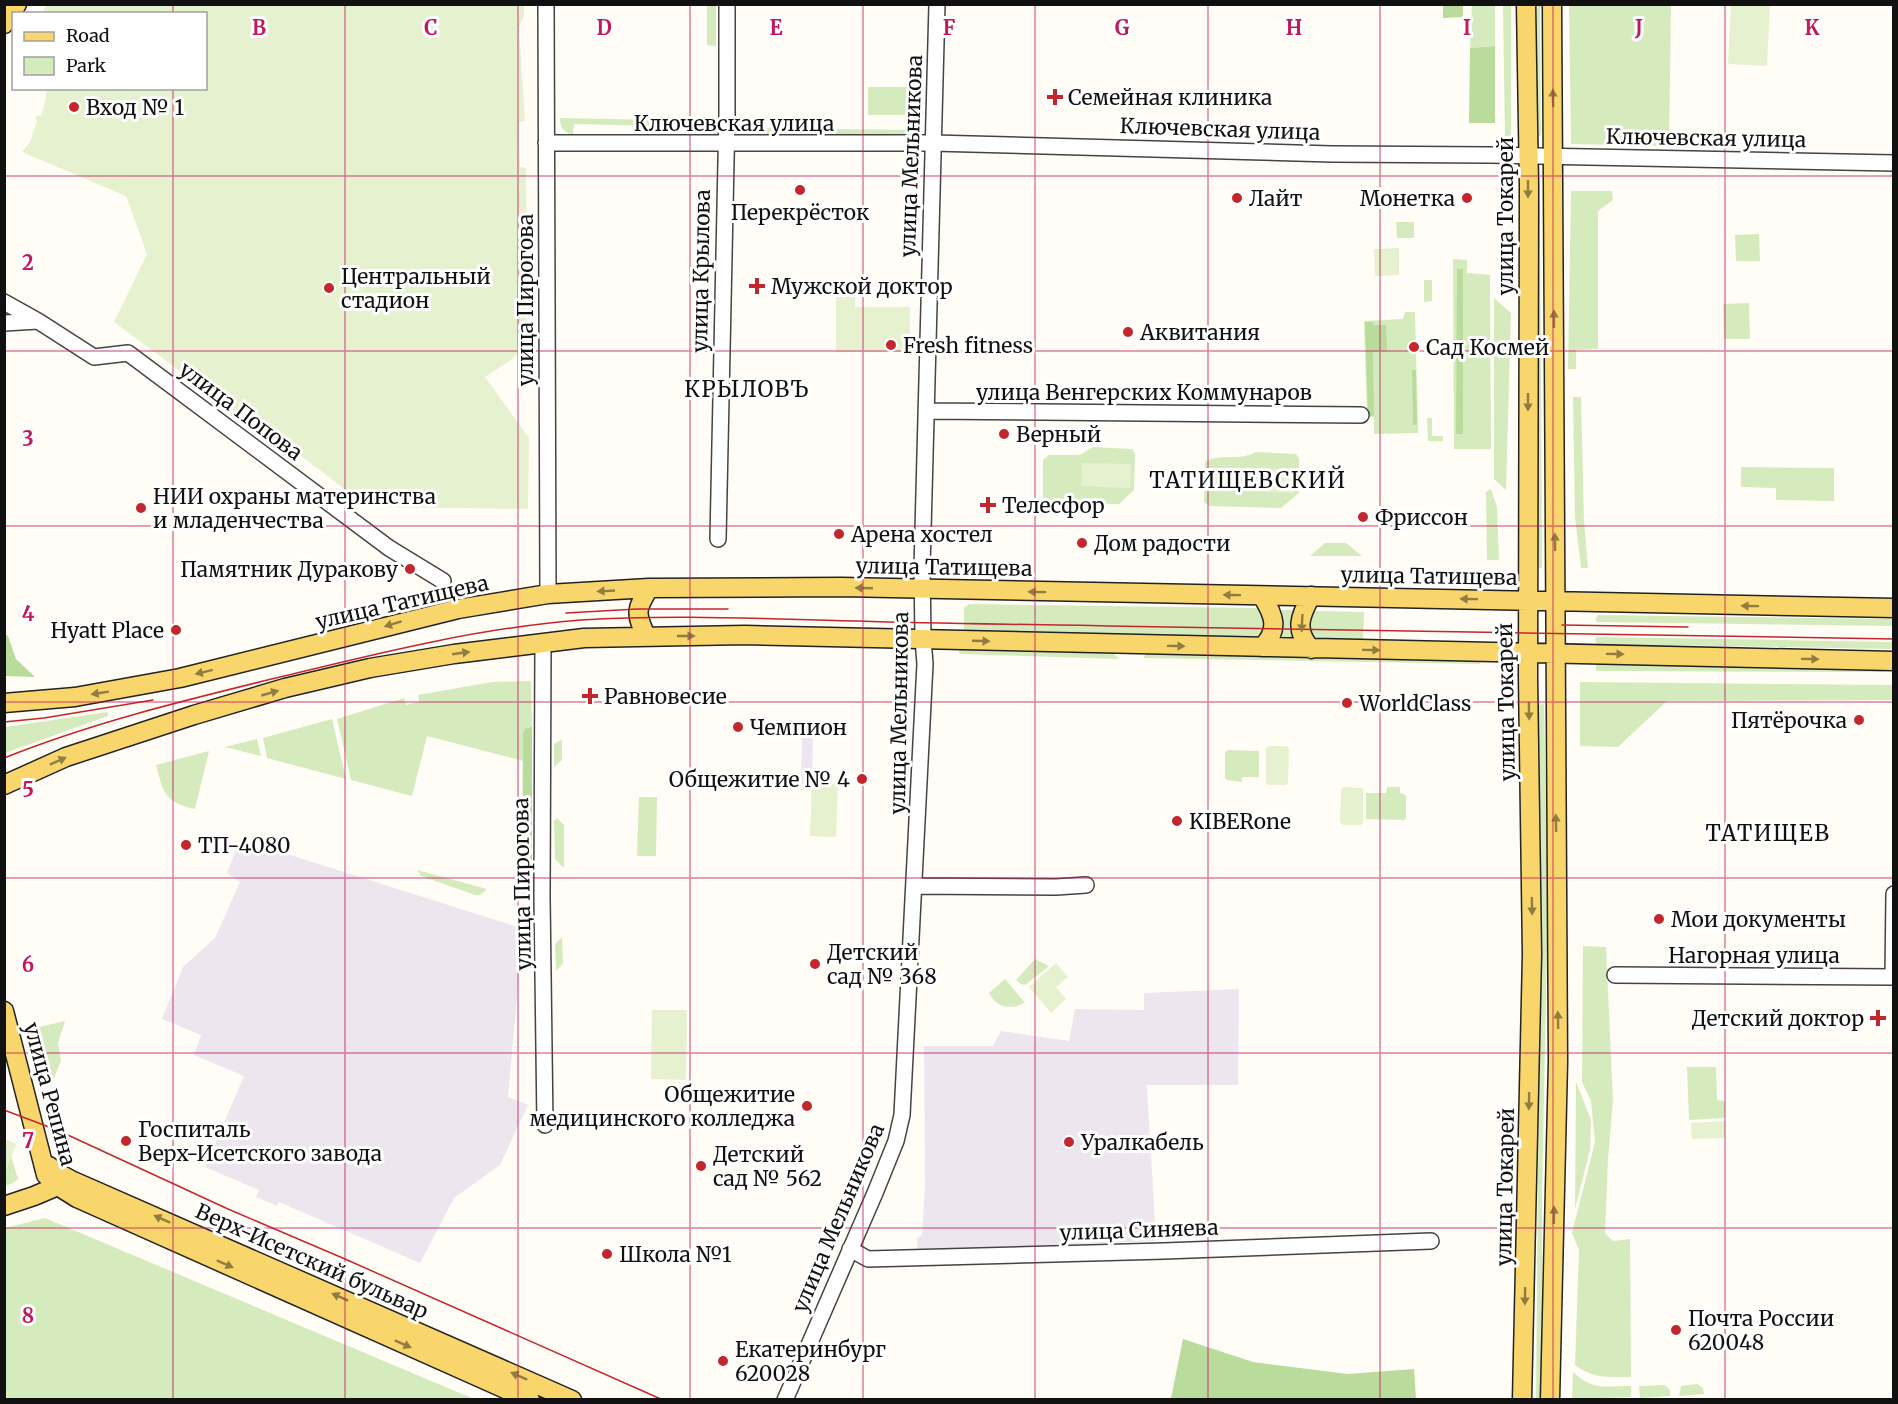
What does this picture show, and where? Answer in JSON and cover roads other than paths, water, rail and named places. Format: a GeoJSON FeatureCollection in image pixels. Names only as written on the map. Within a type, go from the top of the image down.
{"type":"FeatureCollection","features":[{"type":"Feature","properties":{"kind":"main road"},"geometry":{"type":"LineString","coordinates":[[4,24],[17,4]]}},
{"type":"Feature","properties":{"kind":"main road","name":"улица Токарей"},"geometry":{"type":"LineString","coordinates":[[1522,1400],[1533,954],[1528,652],[1526,4]]}},
{"type":"Feature","properties":{"kind":"main road"},"geometry":{"type":"LineString","coordinates":[[1550,1400],[1558,1062],[1552,4]]}},
{"type":"Feature","properties":{"kind":"main road","name":"улица Татищева"},"geometry":{"type":"LineString","coordinates":[[4,703],[75,697],[180,678],[438,612],[548,594],[649,588],[841,587],[1893,608]]}},
{"type":"Feature","properties":{"kind":"main road"},"geometry":{"type":"LineString","coordinates":[[646,636],[637,618],[637,609],[649,588]]}},
{"type":"Feature","properties":{"kind":"main road"},"geometry":{"type":"LineString","coordinates":[[1262,596],[1273,620],[1270,639],[1262,647]]}},
{"type":"Feature","properties":{"kind":"main road"},"geometry":{"type":"LineString","coordinates":[[1311,596],[1303,610],[1300,625],[1303,640],[1311,649]]}},
{"type":"Feature","properties":{"kind":"main road"},"geometry":{"type":"LineString","coordinates":[[4,785],[75,754],[285,688],[380,666],[584,638],[745,635],[1893,661]]}},
{"type":"Feature","properties":{"kind":"main road","name":"улица Репина"},"geometry":{"type":"LineString","coordinates":[[4,1011],[46,1175],[65,1183]]}},
{"type":"Feature","properties":{"kind":"main road"},"geometry":{"type":"LineString","coordinates":[[26,1199],[40,1184],[42,1170],[40,1155]]}},
{"type":"Feature","properties":{"kind":"main road"},"geometry":{"type":"LineString","coordinates":[[4,1206],[65,1183]]}},
{"type":"Feature","properties":{"kind":"main road","name":"Верх-Исетский бульвар"},"geometry":{"type":"LineString","coordinates":[[65,1183],[77,1198],[530,1400]]}},
{"type":"Feature","properties":{"kind":"main road","name":"Верх-Исетский бульвар"},"geometry":{"type":"LineString","coordinates":[[65,1183],[572,1400]]}},
{"type":"Feature","properties":{"kind":"main road"},"geometry":{"type":"LineString","coordinates":[[26,1199],[54,1194],[77,1198]]}},
{"type":"Feature","properties":{"kind":"street","name":"улица Пирогова"},"geometry":{"type":"LineString","coordinates":[[546,4],[548,594]]}},
{"type":"Feature","properties":{"kind":"street","name":"улица Крылова"},"geometry":{"type":"LineString","coordinates":[[718,539],[727,4]]}},
{"type":"Feature","properties":{"kind":"street","name":"улица Мельникова"},"geometry":{"type":"LineString","coordinates":[[785,1400],[875,1193],[900,1128],[925,664],[922,639],[922,589],[937,4]]}},
{"type":"Feature","properties":{"kind":"street","name":"Ключевская улица"},"geometry":{"type":"LineString","coordinates":[[546,143],[933,143],[1318,153],[1893,163]]}},
{"type":"Feature","properties":{"kind":"street","name":"улица Попова"},"geometry":{"type":"LineString","coordinates":[[4,302],[94,357],[128,353],[389,548],[443,581]]}},
{"type":"Feature","properties":{"kind":"street"},"geometry":{"type":"LineString","coordinates":[[4,323],[38,321]]}},
{"type":"Feature","properties":{"kind":"street","name":"улица Венгерских Коммунаров"},"geometry":{"type":"LineString","coordinates":[[926,411],[1360,415]]}},
{"type":"Feature","properties":{"kind":"street","name":"улица Пирогова"},"geometry":{"type":"LineString","coordinates":[[543,642],[542,898],[545,1125]]}},
{"type":"Feature","properties":{"kind":"street"},"geometry":{"type":"LineString","coordinates":[[914,886],[1056,887],[1086,885]]}},
{"type":"Feature","properties":{"kind":"street"},"geometry":{"type":"LineString","coordinates":[[1893,894],[1893,976]]}},
{"type":"Feature","properties":{"kind":"street","name":"Нагорная улица"},"geometry":{"type":"LineString","coordinates":[[1615,975],[1893,976]]}},
{"type":"Feature","properties":{"kind":"street","name":"улица Синяева"},"geometry":{"type":"LineString","coordinates":[[850,1249],[868,1259],[1431,1241]]}},
{"type":"Feature","properties":{"kind":"tram line"},"geometry":{"type":"LineString","coordinates":[[566,613],[637,609],[728,609]]}},
{"type":"Feature","properties":{"kind":"tram line"},"geometry":{"type":"LineString","coordinates":[[4,758],[72,733],[140,713],[354,659],[467,635],[581,620],[650,617],[720,618],[1894,639]]}},
{"type":"Feature","properties":{"kind":"tram line"},"geometry":{"type":"LineString","coordinates":[[1562,625],[1688,627]]}},
{"type":"Feature","properties":{"kind":"tram line"},"geometry":{"type":"LineString","coordinates":[[4,722],[44,718],[153,700]]}},
{"type":"Feature","properties":{"kind":"tram line"},"geometry":{"type":"LineString","coordinates":[[4,1110],[57,1130],[228,1209],[663,1400]]}},
{"type":"Feature","properties":{"kind":"place","name":"Семейная клиника"},"geometry":{"type":"Point","coordinates":[1055,97]}},
{"type":"Feature","properties":{"kind":"place","name":"Вход № 1"},"geometry":{"type":"Point","coordinates":[74,107]}},
{"type":"Feature","properties":{"kind":"place","name":"Перекрёсток"},"geometry":{"type":"Point","coordinates":[800,190]}},
{"type":"Feature","properties":{"kind":"place","name":"Лайт"},"geometry":{"type":"Point","coordinates":[1237,198]}},
{"type":"Feature","properties":{"kind":"place","name":"Монетка"},"geometry":{"type":"Point","coordinates":[1467,198]}},
{"type":"Feature","properties":{"kind":"place","name":"Мужской доктор"},"geometry":{"type":"Point","coordinates":[757,286]}},
{"type":"Feature","properties":{"kind":"place","name":"Центральный стадион"},"geometry":{"type":"Point","coordinates":[329,288]}},
{"type":"Feature","properties":{"kind":"place","name":"Аквитания"},"geometry":{"type":"Point","coordinates":[1128,332]}},
{"type":"Feature","properties":{"kind":"place","name":"Fresh fitness"},"geometry":{"type":"Point","coordinates":[891,345]}},
{"type":"Feature","properties":{"kind":"place","name":"Сад Космей"},"geometry":{"type":"Point","coordinates":[1414,347]}},
{"type":"Feature","properties":{"kind":"place","name":"Верный"},"geometry":{"type":"Point","coordinates":[1004,434]}},
{"type":"Feature","properties":{"kind":"place","name":"Телесфор"},"geometry":{"type":"Point","coordinates":[988,505]}},
{"type":"Feature","properties":{"kind":"place","name":"НИИ охраны материнства и младенчества"},"geometry":{"type":"Point","coordinates":[141,508]}},
{"type":"Feature","properties":{"kind":"place","name":"Фриссон"},"geometry":{"type":"Point","coordinates":[1363,517]}},
{"type":"Feature","properties":{"kind":"place","name":"Арена хостел"},"geometry":{"type":"Point","coordinates":[839,534]}},
{"type":"Feature","properties":{"kind":"place","name":"Дом радости"},"geometry":{"type":"Point","coordinates":[1082,543]}},
{"type":"Feature","properties":{"kind":"place","name":"Памятник Дуракову"},"geometry":{"type":"Point","coordinates":[410,569]}},
{"type":"Feature","properties":{"kind":"place","name":"Hyatt Place"},"geometry":{"type":"Point","coordinates":[176,630]}},
{"type":"Feature","properties":{"kind":"place","name":"Равновесие"},"geometry":{"type":"Point","coordinates":[590,696]}},
{"type":"Feature","properties":{"kind":"place","name":"WorldClass"},"geometry":{"type":"Point","coordinates":[1347,703]}},
{"type":"Feature","properties":{"kind":"place","name":"Пятёрочка"},"geometry":{"type":"Point","coordinates":[1859,720]}},
{"type":"Feature","properties":{"kind":"place","name":"Чемпион"},"geometry":{"type":"Point","coordinates":[738,727]}},
{"type":"Feature","properties":{"kind":"place","name":"Общежитие № 4"},"geometry":{"type":"Point","coordinates":[862,779]}},
{"type":"Feature","properties":{"kind":"place","name":"KIBERone"},"geometry":{"type":"Point","coordinates":[1177,821]}},
{"type":"Feature","properties":{"kind":"place","name":"ТП-4080"},"geometry":{"type":"Point","coordinates":[186,845]}},
{"type":"Feature","properties":{"kind":"place","name":"Мои документы"},"geometry":{"type":"Point","coordinates":[1659,919]}},
{"type":"Feature","properties":{"kind":"place","name":"Детский сад № 368"},"geometry":{"type":"Point","coordinates":[815,964]}},
{"type":"Feature","properties":{"kind":"place","name":"Детский доктор"},"geometry":{"type":"Point","coordinates":[1878,1018]}},
{"type":"Feature","properties":{"kind":"place","name":"Общежитие медицинского колледжа"},"geometry":{"type":"Point","coordinates":[807,1106]}},
{"type":"Feature","properties":{"kind":"place","name":"Госпиталь Верх-Исетского завода"},"geometry":{"type":"Point","coordinates":[126,1141]}},
{"type":"Feature","properties":{"kind":"place","name":"Уралкабель"},"geometry":{"type":"Point","coordinates":[1069,1142]}},
{"type":"Feature","properties":{"kind":"place","name":"Детский сад № 562"},"geometry":{"type":"Point","coordinates":[701,1166]}},
{"type":"Feature","properties":{"kind":"place","name":"Школа №1"},"geometry":{"type":"Point","coordinates":[607,1254]}},
{"type":"Feature","properties":{"kind":"place","name":"Почта России 620048"},"geometry":{"type":"Point","coordinates":[1676,1330]}},
{"type":"Feature","properties":{"kind":"place","name":"Екатеринбург 620028"},"geometry":{"type":"Point","coordinates":[723,1361]}},
{"type":"Feature","properties":{"kind":"district","name":"КРЫЛОВЪ"},"geometry":{"type":"Point","coordinates":[747,389]}},
{"type":"Feature","properties":{"kind":"district","name":"ТАТИЩЕВСКИЙ"},"geometry":{"type":"Point","coordinates":[1248,480]}},
{"type":"Feature","properties":{"kind":"district","name":"ТАТИЩЕВ"},"geometry":{"type":"Point","coordinates":[1768,833]}}]}
